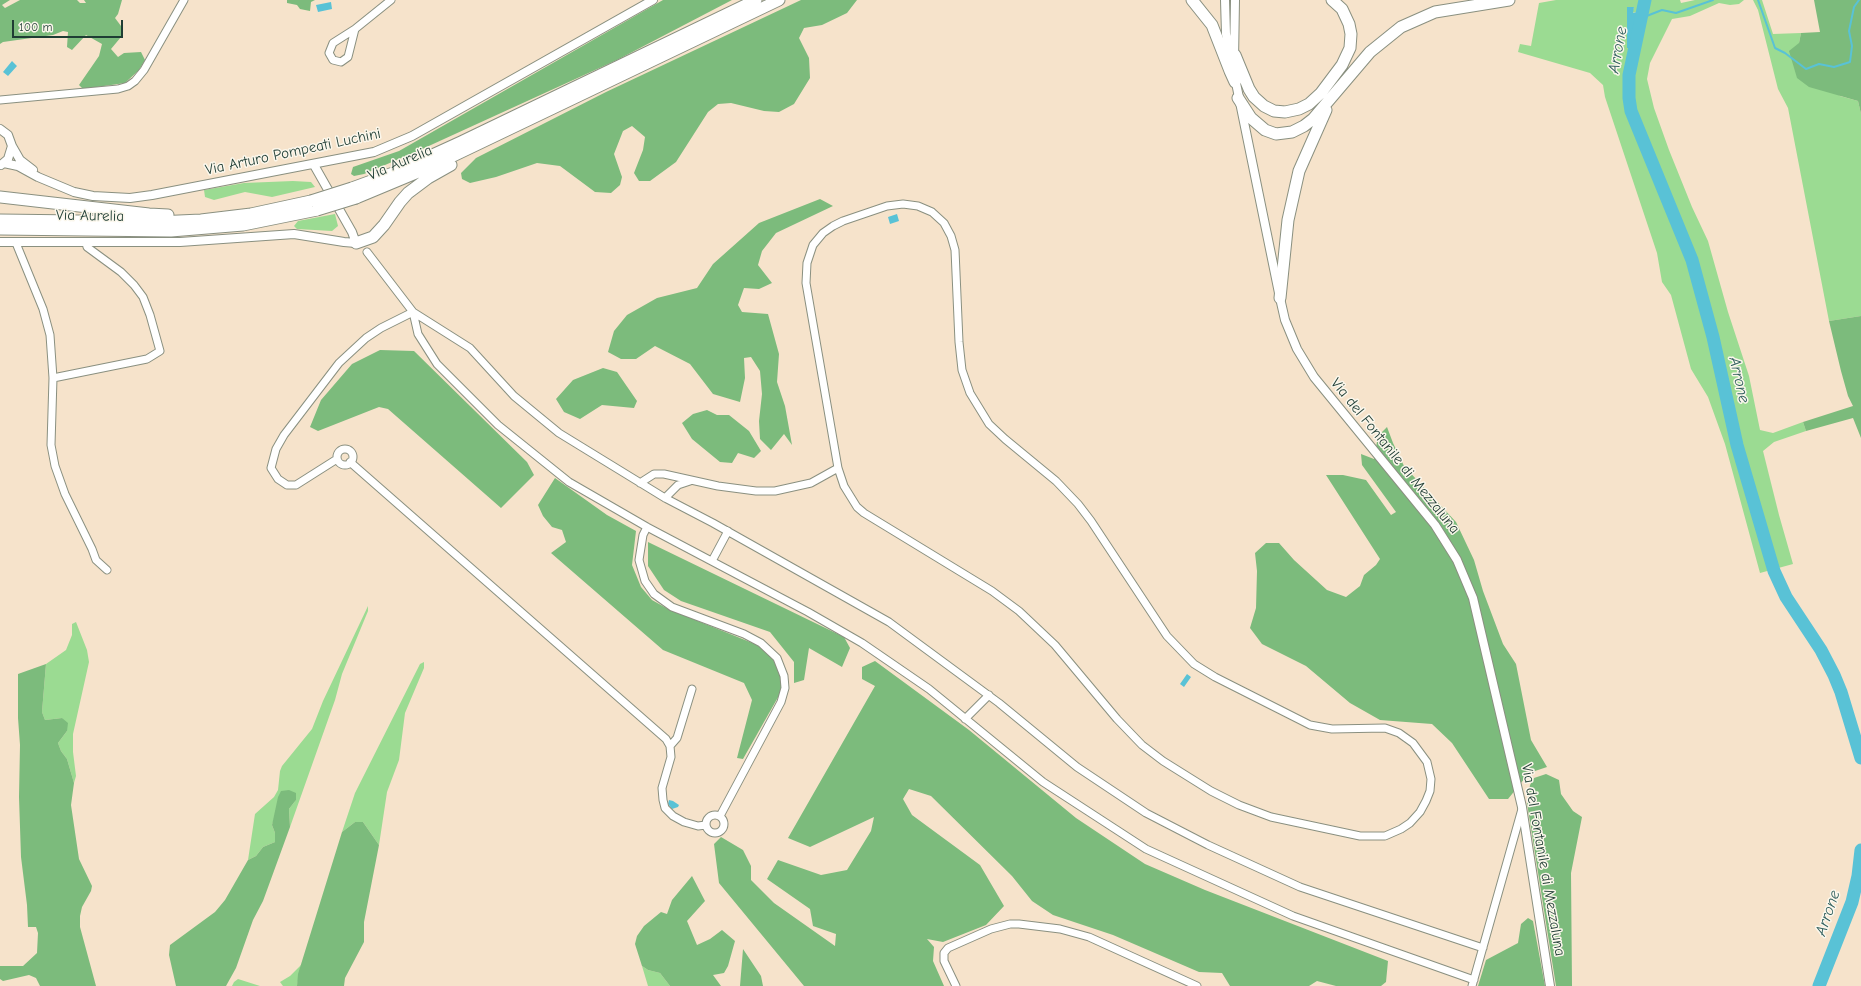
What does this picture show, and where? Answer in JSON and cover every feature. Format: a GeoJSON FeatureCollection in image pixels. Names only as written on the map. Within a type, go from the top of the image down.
{"type":"FeatureCollection","features":[{"type":"Feature","properties":{"kind":"highway","name":"Via Aurelia"},"geometry":{"type":"LineString","coordinates":[[354,193],[756,0]]}},
{"type":"Feature","properties":{"kind":"highway","name":"Via Aurelia"},"geometry":{"type":"LineString","coordinates":[[0,230],[104,232],[178,231],[243,225],[314,205],[428,168],[779,0]]}},
{"type":"Feature","properties":{"kind":"highway"},"geometry":{"type":"LineString","coordinates":[[1192,0],[1212,25],[1235,82]]}},
{"type":"Feature","properties":{"kind":"highway"},"geometry":{"type":"LineString","coordinates":[[1234,60],[1254,97],[1264,106],[1274,111],[1285,112],[1299,109],[1309,104],[1321,93],[1342,65],[1350,48],[1350,24],[1342,9],[1332,0]]}},
{"type":"Feature","properties":{"kind":"highway"},"geometry":{"type":"LineString","coordinates":[[1238,98],[1255,123],[1265,130],[1282,134],[1292,132],[1304,126],[1313,119],[1370,52],[1401,27],[1435,12],[1510,0]]}},
{"type":"Feature","properties":{"kind":"highway"},"geometry":{"type":"LineString","coordinates":[[1280,298],[1288,220],[1299,171],[1329,101]]}},
{"type":"Feature","properties":{"kind":"highway"},"geometry":{"type":"LineString","coordinates":[[356,243],[365,241],[377,233],[402,199],[428,178],[513,133],[567,102]]}},
{"type":"Feature","properties":{"kind":"highway"},"geometry":{"type":"LineString","coordinates":[[0,197],[149,214],[251,214]]}},
{"type":"Feature","properties":{"kind":"highway","name":"Via Aurelia"},"geometry":{"type":"LineString","coordinates":[[0,220],[158,222],[201,220],[314,205]]}},
{"type":"Feature","properties":{"kind":"street"},"geometry":{"type":"LineString","coordinates":[[0,100],[118,89],[128,86],[144,70],[184,0]]}},
{"type":"Feature","properties":{"kind":"street"},"geometry":{"type":"LineString","coordinates":[[354,29],[348,57],[341,62],[333,60],[329,53],[333,43],[354,29],[391,0]]}},
{"type":"Feature","properties":{"kind":"street","name":"Via Arturo Pompeati Luchini"},"geometry":{"type":"LineString","coordinates":[[2,164],[18,166],[48,182],[74,192],[93,196],[130,198],[314,165],[374,152],[408,138],[653,0]]}},
{"type":"Feature","properties":{"kind":"street","name":"Via del Fontanile di Mezzaluna"},"geometry":{"type":"LineString","coordinates":[[1225,0],[1226,34],[1230,57],[1234,60]]}},
{"type":"Feature","properties":{"kind":"street","name":"Via del Fontanile di Mezzaluna"},"geometry":{"type":"LineString","coordinates":[[1235,0],[1235,82],[1280,298],[1291,334],[1310,372],[1429,517],[1447,542],[1461,568],[1473,598],[1522,807],[1550,986]]}},
{"type":"Feature","properties":{"kind":"street","name":"Via Arturo Pompeati Luchini"},"geometry":{"type":"LineString","coordinates":[[0,129],[8,135],[20,160],[48,182]]}},
{"type":"Feature","properties":{"kind":"street"},"geometry":{"type":"LineString","coordinates":[[2,164],[11,153],[12,146]]}},
{"type":"Feature","properties":{"kind":"street"},"geometry":{"type":"LineString","coordinates":[[0,242],[180,242],[294,234],[356,243],[352,232],[314,165]]}},
{"type":"Feature","properties":{"kind":"street"},"geometry":{"type":"LineString","coordinates":[[903,204],[918,206],[932,212],[941,219],[953,240],[955,250],[959,342],[962,370],[970,393],[989,424],[1056,481],[1078,504],[1091,521],[1167,636],[1190,661],[1215,677],[1314,726],[1338,730],[1385,728],[1402,735],[1418,748],[1429,768],[1430,791],[1422,809],[1410,823],[1396,832],[1379,837],[1366,837],[1271,817],[1239,805],[1211,791],[1163,761],[1138,741],[1055,645],[1019,610],[992,591],[860,510],[846,491],[838,468],[806,283],[806,267],[809,255],[818,239],[829,228],[840,222],[892,205],[903,204]]}},
{"type":"Feature","properties":{"kind":"street"},"geometry":{"type":"LineString","coordinates":[[16,242],[47,322],[51,342],[53,378],[51,445],[55,466],[65,494],[92,548],[96,560],[107,570]]}},
{"type":"Feature","properties":{"kind":"street"},"geometry":{"type":"LineString","coordinates":[[53,378],[147,359],[160,351],[150,315],[143,297],[121,272],[87,248],[86,243]]}},
{"type":"Feature","properties":{"kind":"street"},"geometry":{"type":"LineString","coordinates":[[367,252],[413,312],[470,348],[508,390],[543,421],[589,453],[665,498],[728,531],[889,622],[989,695],[1077,767],[1146,813],[1189,836],[1300,887],[1483,948]]}},
{"type":"Feature","properties":{"kind":"street"},"geometry":{"type":"LineString","coordinates":[[337,459],[343,465],[350,462],[352,456],[350,451],[346,449],[339,452],[337,459],[296,485],[287,485],[278,479],[271,468],[276,449],[284,435],[339,363],[369,335],[413,312]]}},
{"type":"Feature","properties":{"kind":"street"},"geometry":{"type":"LineString","coordinates":[[413,312],[418,334],[430,355],[485,414],[561,476],[647,527],[855,638],[923,685],[1042,782],[1154,854],[1293,916],[1473,983],[1522,807]]}},
{"type":"Feature","properties":{"kind":"street"},"geometry":{"type":"LineString","coordinates":[[350,462],[666,739],[670,746],[671,757],[662,788],[664,804],[670,813],[679,820],[694,825],[706,825]]}},
{"type":"Feature","properties":{"kind":"street"},"geometry":{"type":"LineString","coordinates":[[640,483],[650,476],[658,474],[671,474],[690,480],[732,488],[775,491],[811,483],[838,468]]}},
{"type":"Feature","properties":{"kind":"street"},"geometry":{"type":"LineString","coordinates":[[665,498],[678,485],[690,480]]}},
{"type":"Feature","properties":{"kind":"street"},"geometry":{"type":"LineString","coordinates":[[647,527],[643,535],[638,560],[646,580],[654,594],[672,607],[744,634],[761,643],[777,658],[784,676],[785,688],[781,702],[720,816]]}},
{"type":"Feature","properties":{"kind":"street"},"geometry":{"type":"LineString","coordinates":[[712,561],[728,531]]}},
{"type":"Feature","properties":{"kind":"street"},"geometry":{"type":"LineString","coordinates":[[670,746],[677,738],[692,690]]}},
{"type":"Feature","properties":{"kind":"street"},"geometry":{"type":"LineString","coordinates":[[965,719],[989,695]]}},
{"type":"Feature","properties":{"kind":"street"},"geometry":{"type":"LineString","coordinates":[[711,815],[720,816],[724,824],[720,831],[712,832],[707,829],[707,819],[711,815]]}},
{"type":"Feature","properties":{"kind":"street"},"geometry":{"type":"LineString","coordinates":[[956,986],[944,959],[944,954],[948,948],[991,929],[1005,925],[1019,924],[1060,929],[1089,936],[1197,986]]}},
{"type":"Feature","properties":{"kind":"green space"},"geometry":{"type":"Polygon","coordinates":[[[0,0],[10,0],[2,5],[5,8],[20,0],[77,0],[80,3],[86,3],[84,0],[122,0],[118,14],[115,18],[121,26],[121,37],[111,49],[118,57],[124,53],[141,52],[145,60],[139,70],[125,83],[83,89],[79,85],[99,56],[102,44],[86,35],[72,50],[67,47],[68,32],[63,31],[53,35],[3,42],[0,44],[0,0]]]}},
{"type":"Feature","properties":{"kind":"green space"},"geometry":{"type":"Polygon","coordinates":[[[287,0],[315,0],[311,2],[310,11],[300,9],[297,5],[287,3],[287,0]]]}},
{"type":"Feature","properties":{"kind":"green space"},"geometry":{"type":"Polygon","coordinates":[[[663,0],[732,0],[617,60],[420,150],[364,174],[354,176],[351,174],[353,167],[399,151],[663,0]]]}},
{"type":"Feature","properties":{"kind":"green space"},"geometry":{"type":"Polygon","coordinates":[[[801,0],[857,0],[847,13],[822,25],[804,28],[799,38],[809,58],[810,78],[794,104],[779,112],[764,111],[731,103],[718,104],[708,112],[676,162],[650,181],[639,181],[634,173],[643,150],[645,137],[632,126],[623,131],[614,154],[622,177],[620,185],[611,193],[595,192],[560,166],[537,163],[496,177],[470,183],[462,179],[461,173],[476,158],[606,92],[801,0]]]}},
{"type":"Feature","properties":{"kind":"green space"},"geometry":{"type":"Polygon","coordinates":[[[1556,0],[1641,0],[1641,11],[1632,13],[1634,7],[1627,7],[1627,48],[1636,49],[1651,0],[1680,0],[1681,3],[1695,0],[1744,0],[1739,4],[1730,5],[1719,3],[1690,16],[1672,19],[1650,63],[1647,79],[1654,108],[1669,150],[1692,207],[1708,241],[1728,312],[1749,376],[1760,430],[1773,433],[1803,422],[1806,431],[1774,442],[1763,451],[1793,564],[1760,573],[1725,444],[1708,397],[1691,369],[1671,295],[1662,282],[1657,253],[1605,97],[1603,85],[1590,73],[1518,52],[1520,44],[1531,46],[1539,3],[1556,0]]]}},
{"type":"Feature","properties":{"kind":"green space"},"geometry":{"type":"Polygon","coordinates":[[[1753,0],[1762,0],[1773,34],[1801,33],[1799,43],[1840,96],[1858,101],[1861,114],[1861,316],[1829,321],[1788,108],[1778,89],[1758,10],[1753,0]]]}},
{"type":"Feature","properties":{"kind":"green space"},"geometry":{"type":"Polygon","coordinates":[[[1814,0],[1861,0],[1861,114],[1858,101],[1809,87],[1797,78],[1789,51],[1799,43],[1801,33],[1820,32],[1814,0]]]}},
{"type":"Feature","properties":{"kind":"green space"},"geometry":{"type":"Polygon","coordinates":[[[293,181],[311,182],[315,187],[272,197],[245,192],[214,200],[205,197],[204,190],[244,183],[293,181]]]}},
{"type":"Feature","properties":{"kind":"green space"},"geometry":{"type":"Polygon","coordinates":[[[820,199],[833,206],[776,233],[762,251],[758,265],[772,283],[759,289],[744,288],[738,305],[742,312],[768,314],[779,354],[777,382],[785,406],[792,445],[784,434],[771,450],[760,439],[759,421],[762,394],[760,371],[751,357],[744,358],[745,378],[740,402],[713,394],[690,364],[655,346],[636,359],[621,359],[608,352],[614,331],[627,315],[657,298],[697,288],[713,264],[759,223],[820,199]]]}},
{"type":"Feature","properties":{"kind":"green space"},"geometry":{"type":"Polygon","coordinates":[[[335,214],[338,226],[332,231],[297,229],[294,226],[298,221],[335,214]]]}},
{"type":"Feature","properties":{"kind":"green space"},"geometry":{"type":"Polygon","coordinates":[[[1861,316],[1861,438],[1853,418],[1806,431],[1803,422],[1853,406],[1848,396],[1829,321],[1861,316]]]}},
{"type":"Feature","properties":{"kind":"green space"},"geometry":{"type":"Polygon","coordinates":[[[380,350],[414,351],[527,462],[534,475],[501,508],[388,409],[379,407],[318,431],[310,427],[321,400],[352,364],[380,350]]]}},
{"type":"Feature","properties":{"kind":"green space"},"geometry":{"type":"Polygon","coordinates":[[[603,368],[617,372],[637,401],[634,408],[602,405],[580,419],[564,412],[556,399],[573,380],[603,368]]]}},
{"type":"Feature","properties":{"kind":"green space"},"geometry":{"type":"Polygon","coordinates":[[[707,410],[717,415],[729,415],[749,431],[761,451],[754,458],[738,453],[732,463],[720,462],[692,439],[682,423],[693,414],[707,410]]]}},
{"type":"Feature","properties":{"kind":"green space"},"geometry":{"type":"Polygon","coordinates":[[[1387,427],[1404,466],[1456,522],[1474,560],[1483,591],[1503,644],[1516,664],[1531,740],[1547,767],[1529,773],[1508,799],[1489,799],[1452,743],[1432,724],[1380,720],[1350,703],[1306,666],[1262,644],[1250,628],[1256,608],[1257,571],[1255,553],[1266,543],[1279,543],[1294,560],[1327,590],[1346,597],[1360,586],[1364,575],[1376,565],[1380,559],[1326,475],[1343,475],[1366,480],[1391,515],[1396,512],[1362,465],[1361,454],[1374,459],[1378,436],[1387,427]]]}},
{"type":"Feature","properties":{"kind":"green space"},"geometry":{"type":"Polygon","coordinates":[[[555,478],[607,515],[636,531],[632,565],[641,587],[652,600],[668,609],[755,644],[768,652],[781,676],[781,692],[743,759],[737,758],[752,700],[744,683],[663,650],[551,553],[566,542],[562,530],[552,527],[543,516],[538,505],[555,478]]]}},
{"type":"Feature","properties":{"kind":"green space"},"geometry":{"type":"Polygon","coordinates":[[[648,542],[844,637],[850,648],[842,667],[809,648],[804,680],[794,683],[794,662],[770,632],[681,601],[664,590],[648,566],[648,542]]]}},
{"type":"Feature","properties":{"kind":"green space"},"geometry":{"type":"Polygon","coordinates":[[[368,606],[368,611],[342,674],[335,700],[290,827],[289,809],[296,800],[275,816],[272,825],[275,833],[275,842],[263,847],[256,856],[248,860],[255,814],[274,797],[278,790],[282,766],[312,729],[323,701],[368,606]]]}},
{"type":"Feature","properties":{"kind":"green space"},"geometry":{"type":"Polygon","coordinates":[[[76,622],[87,650],[89,662],[73,734],[73,752],[76,776],[74,783],[67,759],[61,751],[58,743],[67,731],[62,718],[45,720],[42,712],[46,664],[66,650],[72,635],[72,624],[76,622]]]}},
{"type":"Feature","properties":{"kind":"green space"},"geometry":{"type":"Polygon","coordinates":[[[875,661],[969,730],[1076,818],[1145,864],[1205,890],[1388,961],[1386,982],[1381,986],[1336,986],[1317,981],[1309,986],[1230,986],[1222,973],[1199,972],[1113,935],[1053,915],[1032,901],[1012,876],[931,796],[909,789],[903,799],[912,815],[980,865],[1004,906],[986,925],[943,942],[927,939],[934,947],[933,961],[944,986],[804,986],[719,883],[714,844],[721,837],[743,850],[751,866],[751,880],[774,903],[835,946],[836,934],[813,926],[810,909],[767,879],[778,860],[821,875],[847,870],[871,831],[874,817],[810,847],[788,838],[875,686],[862,679],[862,667],[875,661]]]}},
{"type":"Feature","properties":{"kind":"green space"},"geometry":{"type":"Polygon","coordinates":[[[424,662],[424,668],[405,713],[399,760],[387,792],[379,845],[363,822],[355,822],[342,832],[355,793],[420,664],[424,662]]]}},
{"type":"Feature","properties":{"kind":"green space"},"geometry":{"type":"Polygon","coordinates":[[[46,664],[42,712],[45,720],[62,718],[68,723],[67,731],[58,743],[61,751],[67,759],[74,783],[71,805],[79,859],[92,886],[91,891],[82,907],[80,927],[96,986],[40,986],[36,978],[29,975],[3,981],[0,979],[0,966],[23,966],[37,953],[38,933],[36,927],[28,927],[21,857],[18,674],[46,664]]]}},
{"type":"Feature","properties":{"kind":"green space"},"geometry":{"type":"Polygon","coordinates":[[[1546,774],[1559,780],[1561,794],[1573,811],[1582,817],[1571,873],[1572,986],[1556,986],[1527,803],[1530,785],[1534,778],[1546,774]]]}},
{"type":"Feature","properties":{"kind":"green space"},"geometry":{"type":"Polygon","coordinates":[[[289,790],[296,793],[296,800],[289,809],[290,827],[263,901],[253,920],[236,968],[226,986],[176,986],[169,955],[170,945],[215,912],[225,900],[248,860],[256,856],[263,847],[275,842],[275,833],[272,825],[278,797],[281,791],[289,790]]]}},
{"type":"Feature","properties":{"kind":"green space"},"geometry":{"type":"Polygon","coordinates":[[[355,822],[363,822],[379,845],[364,922],[364,942],[345,978],[344,986],[297,986],[298,974],[342,832],[355,822]]]}},
{"type":"Feature","properties":{"kind":"green space"},"geometry":{"type":"Polygon","coordinates":[[[692,876],[705,901],[687,921],[697,945],[710,939],[722,930],[735,941],[728,966],[724,973],[713,975],[721,986],[670,986],[660,973],[648,970],[642,966],[635,944],[637,936],[644,926],[661,912],[667,914],[672,900],[692,876]]]}},
{"type":"Feature","properties":{"kind":"green space"},"geometry":{"type":"Polygon","coordinates":[[[1528,918],[1533,921],[1545,986],[1478,986],[1486,960],[1518,943],[1521,924],[1528,918]]]}},
{"type":"Feature","properties":{"kind":"green space"},"geometry":{"type":"Polygon","coordinates":[[[743,949],[761,976],[763,986],[740,986],[743,949]]]}},
{"type":"Feature","properties":{"kind":"green space"},"geometry":{"type":"Polygon","coordinates":[[[301,965],[297,986],[283,986],[280,982],[290,976],[301,965]]]}},
{"type":"Feature","properties":{"kind":"green space"},"geometry":{"type":"Polygon","coordinates":[[[642,966],[648,970],[660,973],[670,986],[648,986],[642,966]]]}},
{"type":"Feature","properties":{"kind":"green space"},"geometry":{"type":"Polygon","coordinates":[[[238,979],[260,986],[232,986],[238,979]]]}},
{"type":"Feature","properties":{"kind":"water"},"geometry":{"type":"Polygon","coordinates":[[[1641,0],[1651,0],[1636,49],[1627,48],[1627,7],[1634,7],[1633,13],[1641,11],[1641,0]]]}},
{"type":"Feature","properties":{"kind":"water"},"geometry":{"type":"Polygon","coordinates":[[[331,2],[332,9],[318,12],[316,5],[331,2]]]}},
{"type":"Feature","properties":{"kind":"water"},"geometry":{"type":"Polygon","coordinates":[[[12,61],[17,66],[8,76],[3,72],[12,61]]]}},
{"type":"Feature","properties":{"kind":"water"},"geometry":{"type":"Polygon","coordinates":[[[897,214],[899,221],[890,224],[888,217],[897,214]]]}},
{"type":"Feature","properties":{"kind":"water"},"geometry":{"type":"Polygon","coordinates":[[[1187,674],[1191,677],[1184,687],[1180,684],[1187,674]]]}},
{"type":"Feature","properties":{"kind":"water"},"geometry":{"type":"Polygon","coordinates":[[[669,800],[679,805],[678,807],[672,809],[668,804],[669,800]]]}},
{"type":"Feature","properties":{"kind":"waterway","name":"Arrone"},"geometry":{"type":"LineString","coordinates":[[1645,0],[1629,75],[1629,98],[1631,111],[1692,260],[1713,337],[1737,445],[1774,571],[1786,597],[1821,650],[1834,675],[1841,692],[1861,758]]}},
{"type":"Feature","properties":{"kind":"waterway"},"geometry":{"type":"LineString","coordinates":[[1644,17],[1662,10],[1676,13],[1713,0]]}},
{"type":"Feature","properties":{"kind":"waterway"},"geometry":{"type":"LineString","coordinates":[[1758,0],[1775,48],[1785,53],[1806,69],[1819,64],[1834,67],[1850,62],[1852,46],[1849,31],[1854,7],[1859,0]]}},
{"type":"Feature","properties":{"kind":"waterway","name":"Arrone"},"geometry":{"type":"LineString","coordinates":[[1819,986],[1852,902],[1858,876],[1861,850]]}}]}
